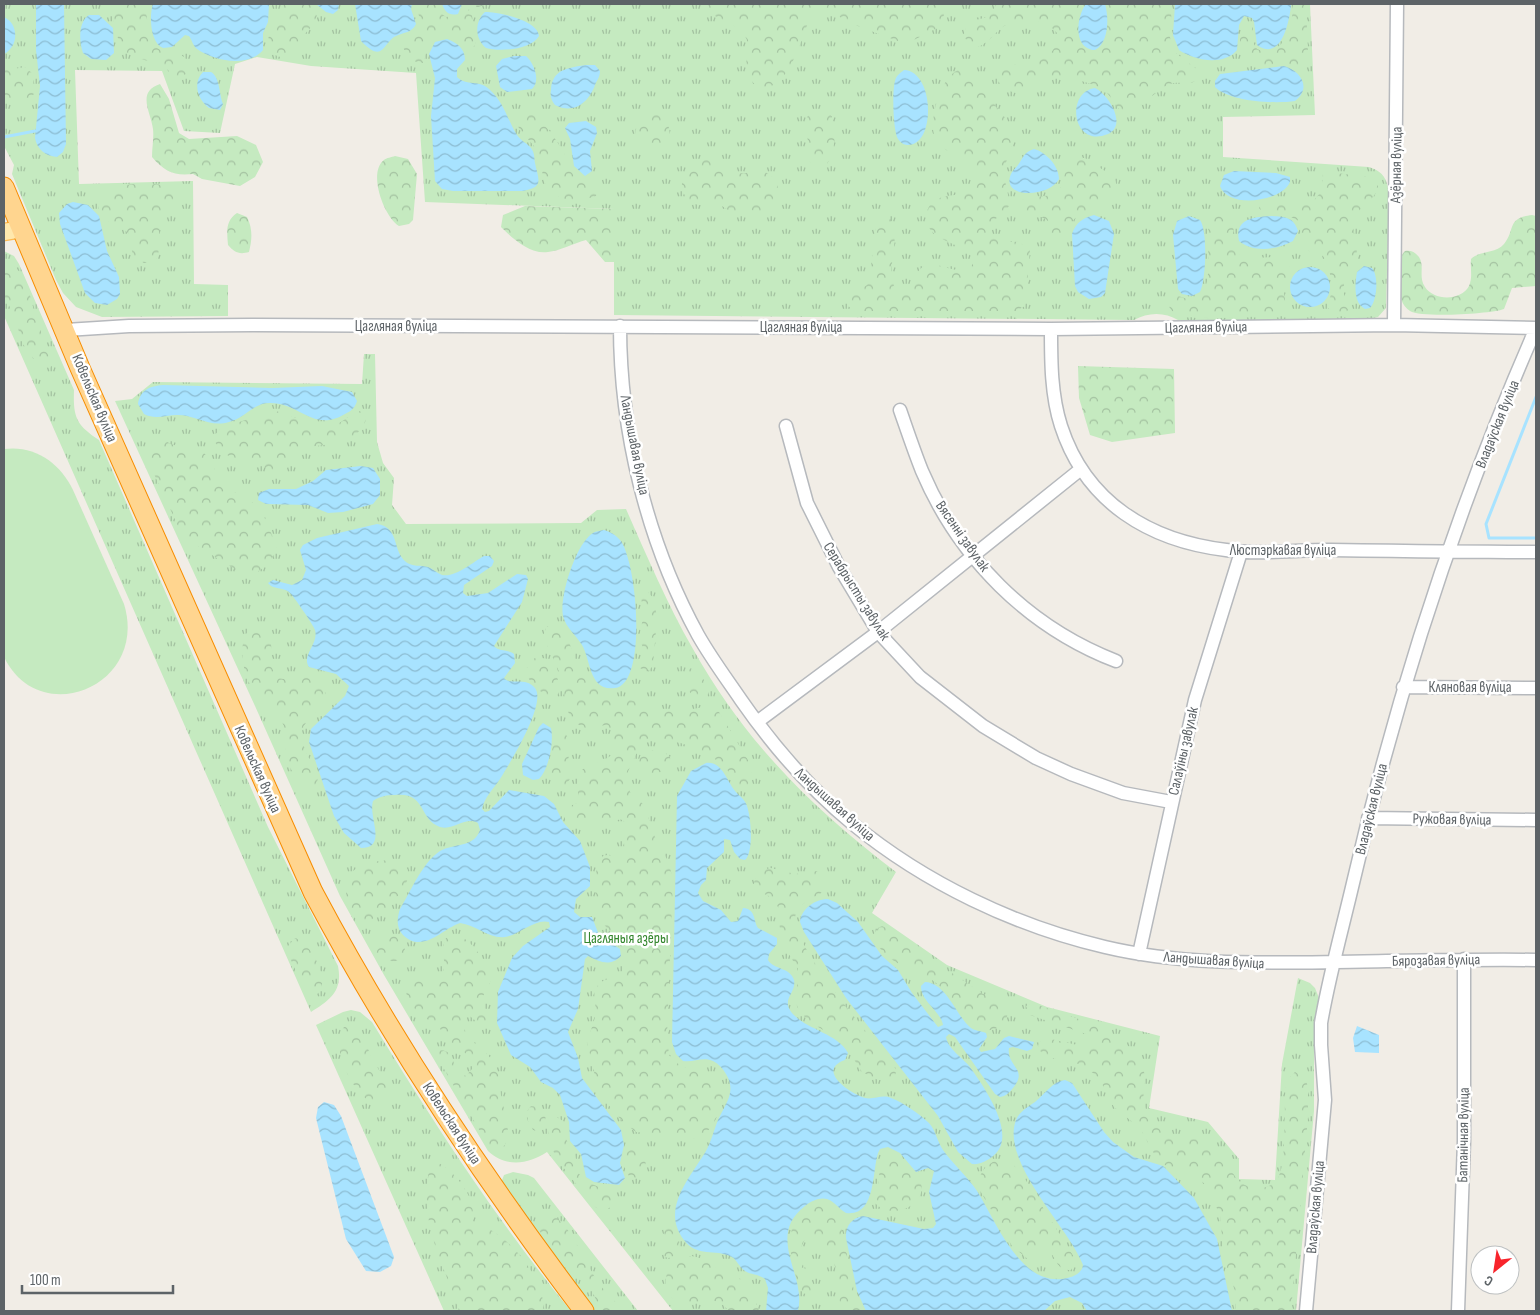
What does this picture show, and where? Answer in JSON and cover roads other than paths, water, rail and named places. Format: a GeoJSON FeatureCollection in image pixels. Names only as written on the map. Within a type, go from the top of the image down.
{"type":"FeatureCollection","features":[{"type":"Feature","properties":{"kind":"highway","name":"Ковельская вуліца"},"geometry":{"type":"LineString","coordinates":[[4,187],[13,231],[66,330],[80,368],[291,845],[342,946],[408,1056],[485,1174],[584,1311]]}},
{"type":"Feature","properties":{"kind":"street","name":"Азёрная вуліца"},"geometry":{"type":"LineString","coordinates":[[1394,326],[1397,4]]}},
{"type":"Feature","properties":{"kind":"street","name":"Цагляная вуліца"},"geometry":{"type":"LineString","coordinates":[[66,330],[138,326],[620,326],[1050,329],[1394,326],[1536,328]]}},
{"type":"Feature","properties":{"kind":"street","name":"Ландышавая вуліца"},"geometry":{"type":"LineString","coordinates":[[620,326],[620,349],[628,424],[650,522],[676,590],[698,634],[757,722],[790,764],[853,825],[934,879],[982,905],[1018,920],[1106,948],[1139,954],[1242,964],[1335,962]]}},
{"type":"Feature","properties":{"kind":"street","name":"Владаўская вуліца"},"geometry":{"type":"LineString","coordinates":[[1306,1311],[1325,1100],[1320,1045],[1322,1023],[1368,818],[1403,687],[1447,552],[1536,328]]}},
{"type":"Feature","properties":{"kind":"street","name":"Люстэркавая вуліца"},"geometry":{"type":"LineString","coordinates":[[1050,329],[1052,383],[1061,426],[1081,469],[1111,502],[1134,521],[1154,533],[1181,542],[1241,552],[1536,552]]}},
{"type":"Feature","properties":{"kind":"street","name":"Вясенні завулак"},"geometry":{"type":"LineString","coordinates":[[900,410],[922,472],[940,507],[973,556],[1020,607],[1086,650],[1116,661]]}},
{"type":"Feature","properties":{"kind":"street","name":"Серабрысты завулак"},"geometry":{"type":"LineString","coordinates":[[786,426],[808,504],[839,567],[878,632],[920,676],[952,704],[1036,758],[1071,774],[1122,793],[1171,802]]}},
{"type":"Feature","properties":{"kind":"street"},"geometry":{"type":"LineString","coordinates":[[757,722],[878,632],[1081,469]]}},
{"type":"Feature","properties":{"kind":"street","name":"Салаўіны завулак"},"geometry":{"type":"LineString","coordinates":[[1139,954],[1195,700],[1241,552]]}},
{"type":"Feature","properties":{"kind":"street","name":"Кляновая вуліца"},"geometry":{"type":"LineString","coordinates":[[1403,687],[1536,688]]}},
{"type":"Feature","properties":{"kind":"street","name":"Ружовая вуліца"},"geometry":{"type":"LineString","coordinates":[[1368,818],[1536,820]]}},
{"type":"Feature","properties":{"kind":"street","name":"Бярозавая вуліца"},"geometry":{"type":"LineString","coordinates":[[1335,962],[1464,959],[1536,960]]}},
{"type":"Feature","properties":{"kind":"street","name":"Батанічная вуліца"},"geometry":{"type":"LineString","coordinates":[[1458,1311],[1464,1141],[1464,959]]}},
{"type":"Feature","properties":{"kind":"water"},"geometry":{"type":"Polygon","coordinates":[[[36,4],[64,4],[66,144],[63,152],[57,157],[42,151],[35,138],[40,86],[36,50],[36,4]]]}},
{"type":"Feature","properties":{"kind":"water"},"geometry":{"type":"Polygon","coordinates":[[[153,4],[269,4],[268,22],[263,33],[263,50],[257,56],[249,59],[231,61],[212,57],[204,53],[194,46],[189,36],[185,35],[172,47],[163,48],[155,41],[153,35],[151,15],[153,4]]]}},
{"type":"Feature","properties":{"kind":"water"},"geometry":{"type":"Polygon","coordinates":[[[316,4],[339,4],[338,10],[333,14],[326,12],[316,4]]]}},
{"type":"Feature","properties":{"kind":"water"},"geometry":{"type":"Polygon","coordinates":[[[355,4],[412,4],[411,9],[416,24],[410,31],[392,39],[379,52],[374,51],[361,41],[355,4]]]}},
{"type":"Feature","properties":{"kind":"water"},"geometry":{"type":"Polygon","coordinates":[[[442,4],[462,4],[458,14],[452,14],[444,9],[442,4]]]}},
{"type":"Feature","properties":{"kind":"water"},"geometry":{"type":"Polygon","coordinates":[[[1086,4],[1105,4],[1106,9],[1107,29],[1103,42],[1095,50],[1083,44],[1078,32],[1080,17],[1086,4]]]}},
{"type":"Feature","properties":{"kind":"water"},"geometry":{"type":"Polygon","coordinates":[[[1175,4],[1291,4],[1291,6],[1286,30],[1278,45],[1265,49],[1257,45],[1254,22],[1252,18],[1244,16],[1239,25],[1237,50],[1225,58],[1209,60],[1193,57],[1179,50],[1173,35],[1175,4]]]}},
{"type":"Feature","properties":{"kind":"water"},"geometry":{"type":"Polygon","coordinates":[[[485,12],[508,15],[525,21],[537,30],[539,36],[535,41],[514,49],[499,50],[486,48],[480,40],[477,30],[481,16],[485,12]]]}},
{"type":"Feature","properties":{"kind":"water"},"geometry":{"type":"Polygon","coordinates":[[[89,15],[99,15],[113,28],[114,53],[106,60],[91,59],[83,53],[80,33],[85,18],[89,15]]]}},
{"type":"Feature","properties":{"kind":"water"},"geometry":{"type":"Polygon","coordinates":[[[4,17],[9,20],[15,30],[15,41],[4,54],[4,17]]]}},
{"type":"Feature","properties":{"kind":"water"},"geometry":{"type":"Polygon","coordinates":[[[447,39],[460,46],[464,52],[465,60],[457,69],[457,77],[489,89],[502,105],[517,135],[532,150],[538,178],[535,187],[523,191],[453,191],[442,189],[435,181],[431,116],[435,78],[429,54],[435,42],[447,39]]]}},
{"type":"Feature","properties":{"kind":"water"},"geometry":{"type":"Polygon","coordinates":[[[526,56],[532,63],[536,81],[532,89],[507,92],[500,87],[496,66],[502,59],[526,56]]]}},
{"type":"Feature","properties":{"kind":"water"},"geometry":{"type":"Polygon","coordinates":[[[586,65],[595,65],[600,71],[600,75],[589,97],[574,108],[562,108],[555,105],[551,94],[554,78],[562,71],[586,65]]]}},
{"type":"Feature","properties":{"kind":"water"},"geometry":{"type":"Polygon","coordinates":[[[1284,66],[1290,68],[1302,80],[1303,91],[1295,101],[1253,101],[1231,96],[1215,87],[1215,81],[1220,74],[1284,66]]]}},
{"type":"Feature","properties":{"kind":"water"},"geometry":{"type":"Polygon","coordinates":[[[904,70],[914,74],[922,82],[928,109],[927,122],[923,134],[916,142],[907,145],[902,143],[896,135],[894,111],[895,81],[897,76],[904,70]]]}},
{"type":"Feature","properties":{"kind":"water"},"geometry":{"type":"Polygon","coordinates":[[[203,72],[211,72],[216,78],[223,104],[220,110],[209,108],[199,96],[197,86],[203,72]]]}},
{"type":"Feature","properties":{"kind":"water"},"geometry":{"type":"Polygon","coordinates":[[[1095,88],[1105,96],[1116,117],[1114,130],[1108,134],[1096,136],[1087,134],[1080,127],[1076,108],[1079,99],[1085,92],[1095,88]]]}},
{"type":"Feature","properties":{"kind":"water"},"geometry":{"type":"Polygon","coordinates":[[[586,121],[596,127],[597,133],[590,151],[592,171],[585,176],[574,166],[570,139],[565,128],[569,123],[586,121]]]}},
{"type":"Feature","properties":{"kind":"water"},"geometry":{"type":"Polygon","coordinates":[[[1034,149],[1043,153],[1051,160],[1057,169],[1059,179],[1046,190],[1027,193],[1019,192],[1012,188],[1009,182],[1011,174],[1026,154],[1034,149]]]}},
{"type":"Feature","properties":{"kind":"water"},"geometry":{"type":"Polygon","coordinates":[[[1234,171],[1276,173],[1290,177],[1290,182],[1285,189],[1267,198],[1244,200],[1233,198],[1225,193],[1220,186],[1224,175],[1234,171]]]}},
{"type":"Feature","properties":{"kind":"water"},"geometry":{"type":"Polygon","coordinates":[[[73,202],[88,205],[99,216],[107,251],[119,277],[120,294],[117,299],[107,305],[95,303],[85,293],[60,224],[59,213],[67,204],[73,202]]]}},
{"type":"Feature","properties":{"kind":"water"},"geometry":{"type":"Polygon","coordinates":[[[1094,215],[1109,221],[1114,234],[1105,293],[1101,297],[1089,299],[1078,292],[1075,286],[1072,234],[1080,221],[1094,215]]]}},
{"type":"Feature","properties":{"kind":"water"},"geometry":{"type":"Polygon","coordinates":[[[1189,216],[1200,220],[1203,226],[1205,244],[1205,267],[1202,286],[1200,292],[1192,296],[1182,294],[1178,289],[1173,235],[1177,221],[1189,216]]]}},
{"type":"Feature","properties":{"kind":"water"},"geometry":{"type":"Polygon","coordinates":[[[1285,217],[1294,223],[1298,231],[1293,241],[1273,248],[1258,249],[1239,241],[1238,233],[1243,223],[1253,218],[1285,217]]]}},
{"type":"Feature","properties":{"kind":"water"},"geometry":{"type":"Polygon","coordinates":[[[1364,266],[1372,268],[1376,277],[1374,300],[1370,308],[1365,309],[1358,302],[1355,287],[1357,272],[1364,266]]]}},
{"type":"Feature","properties":{"kind":"water"},"geometry":{"type":"Polygon","coordinates":[[[1314,267],[1321,270],[1327,276],[1330,287],[1329,295],[1321,304],[1314,307],[1306,307],[1299,304],[1291,295],[1290,283],[1293,276],[1302,268],[1314,267]]]}},
{"type":"Feature","properties":{"kind":"water"},"geometry":{"type":"Polygon","coordinates":[[[154,386],[272,388],[322,386],[352,392],[357,401],[354,407],[347,413],[334,419],[324,420],[315,419],[281,404],[270,403],[259,405],[235,420],[222,423],[184,416],[156,417],[144,414],[138,404],[141,395],[154,386]]]}},
{"type":"Feature","properties":{"kind":"water"},"geometry":{"type":"Polygon","coordinates":[[[361,466],[373,468],[380,479],[380,495],[373,504],[343,512],[328,513],[308,505],[266,504],[258,500],[259,493],[269,489],[296,489],[313,481],[326,470],[361,466]]]}},
{"type":"Feature","properties":{"kind":"water"},"geometry":{"type":"Polygon","coordinates":[[[377,524],[384,526],[393,534],[399,552],[408,564],[428,567],[442,575],[452,574],[464,569],[484,556],[490,556],[494,561],[492,566],[464,585],[463,593],[467,596],[488,593],[517,574],[526,575],[528,579],[522,602],[494,646],[514,654],[515,663],[504,678],[510,681],[531,684],[535,688],[537,696],[536,706],[519,747],[487,797],[482,809],[485,812],[489,811],[509,790],[544,796],[554,804],[563,822],[580,841],[590,867],[590,886],[576,899],[574,912],[580,917],[592,917],[599,935],[620,949],[621,956],[613,961],[601,962],[588,956],[585,959],[578,1009],[568,1032],[578,1058],[582,1078],[621,1130],[624,1145],[620,1163],[625,1178],[619,1185],[594,1182],[586,1177],[581,1154],[570,1141],[569,1122],[560,1095],[553,1088],[541,1082],[530,1067],[511,1055],[497,1023],[498,992],[512,958],[523,946],[550,927],[549,922],[538,922],[505,937],[493,936],[472,926],[460,923],[432,938],[418,942],[410,940],[399,929],[400,909],[417,878],[428,863],[440,851],[473,840],[480,830],[478,823],[469,821],[450,827],[440,827],[428,818],[418,802],[412,798],[405,795],[384,796],[373,801],[374,843],[369,847],[361,848],[344,833],[334,816],[309,742],[311,729],[345,696],[349,686],[336,674],[309,667],[307,658],[315,640],[314,627],[289,592],[273,587],[268,583],[273,580],[292,585],[302,580],[306,570],[300,550],[303,545],[317,538],[377,524]]]}},
{"type":"Feature","properties":{"kind":"water"},"geometry":{"type":"Polygon","coordinates":[[[604,530],[620,540],[626,552],[635,595],[636,645],[632,666],[625,681],[615,688],[606,688],[600,685],[592,674],[582,645],[564,620],[562,607],[570,571],[581,548],[594,532],[604,530]]]}},
{"type":"Feature","properties":{"kind":"water"},"geometry":{"type":"Polygon","coordinates":[[[543,723],[551,728],[550,755],[543,775],[539,779],[533,780],[523,775],[522,764],[539,727],[543,723]]]}},
{"type":"Feature","properties":{"kind":"water"},"geometry":{"type":"Polygon","coordinates":[[[706,763],[716,765],[724,772],[735,791],[746,804],[750,818],[751,842],[748,856],[745,860],[740,859],[734,852],[730,840],[724,839],[724,852],[707,868],[706,880],[701,885],[698,893],[703,901],[721,910],[731,922],[738,921],[743,908],[750,910],[754,915],[758,928],[777,938],[777,944],[769,954],[768,960],[774,966],[789,973],[794,980],[793,989],[788,1001],[790,1010],[801,1021],[837,1041],[848,1053],[845,1060],[837,1064],[834,1069],[834,1075],[838,1081],[851,1091],[865,1098],[888,1097],[896,1100],[929,1123],[943,1150],[977,1191],[1001,1233],[1021,1261],[1033,1272],[1047,1278],[1062,1279],[1076,1275],[1083,1265],[1026,1175],[1018,1155],[1014,1137],[1016,1120],[1022,1112],[1057,1083],[1065,1080],[1072,1083],[1104,1132],[1113,1142],[1134,1157],[1163,1166],[1194,1198],[1217,1239],[1232,1311],[1087,1311],[1082,1303],[1070,1297],[1055,1301],[1044,1311],[866,1311],[857,1291],[846,1238],[850,1223],[863,1216],[924,1229],[933,1228],[936,1224],[929,1192],[934,1171],[928,1168],[916,1172],[900,1153],[888,1147],[880,1149],[878,1153],[871,1192],[863,1208],[856,1212],[846,1213],[830,1200],[821,1199],[807,1204],[794,1218],[788,1230],[788,1243],[799,1297],[798,1311],[766,1311],[768,1288],[765,1279],[745,1271],[732,1257],[726,1254],[700,1251],[689,1246],[677,1228],[675,1217],[676,1205],[686,1183],[708,1147],[730,1092],[729,1080],[722,1068],[713,1061],[706,1059],[683,1061],[676,1054],[672,1042],[677,796],[691,771],[706,763]]]}},
{"type":"Feature","properties":{"kind":"water"},"geometry":{"type":"Polygon","coordinates":[[[828,899],[837,903],[858,922],[882,956],[898,970],[912,993],[938,1027],[943,1025],[941,1020],[922,992],[921,986],[925,982],[933,984],[945,994],[971,1028],[986,1033],[987,1037],[979,1049],[981,1052],[995,1049],[1004,1038],[1009,1036],[1034,1042],[1032,1049],[1027,1051],[1013,1047],[1009,1048],[1009,1054],[1019,1076],[1010,1091],[1000,1097],[995,1094],[955,1037],[949,1034],[946,1037],[953,1049],[976,1076],[990,1099],[1001,1124],[1002,1136],[1000,1147],[988,1160],[972,1164],[958,1152],[938,1116],[846,998],[804,932],[800,922],[803,913],[814,903],[828,899]]]}},
{"type":"Feature","properties":{"kind":"water"},"geometry":{"type":"Polygon","coordinates":[[[1357,1026],[1379,1035],[1379,1053],[1355,1052],[1353,1038],[1357,1026]]]}},
{"type":"Feature","properties":{"kind":"water"},"geometry":{"type":"Polygon","coordinates":[[[324,1102],[334,1105],[341,1116],[394,1257],[391,1266],[380,1272],[366,1271],[346,1239],[316,1118],[318,1107],[324,1102]]]}},
{"type":"Feature","properties":{"kind":"waterway"},"geometry":{"type":"LineString","coordinates":[[4,137],[35,131]]}},
{"type":"Feature","properties":{"kind":"waterway"},"geometry":{"type":"LineString","coordinates":[[1536,397],[1486,524],[1489,538],[1536,538]]}},
{"type":"Feature","properties":{"kind":"park label","name":"Цагляныя азёры"},"geometry":{"type":"Point","coordinates":[626,938]}}]}
